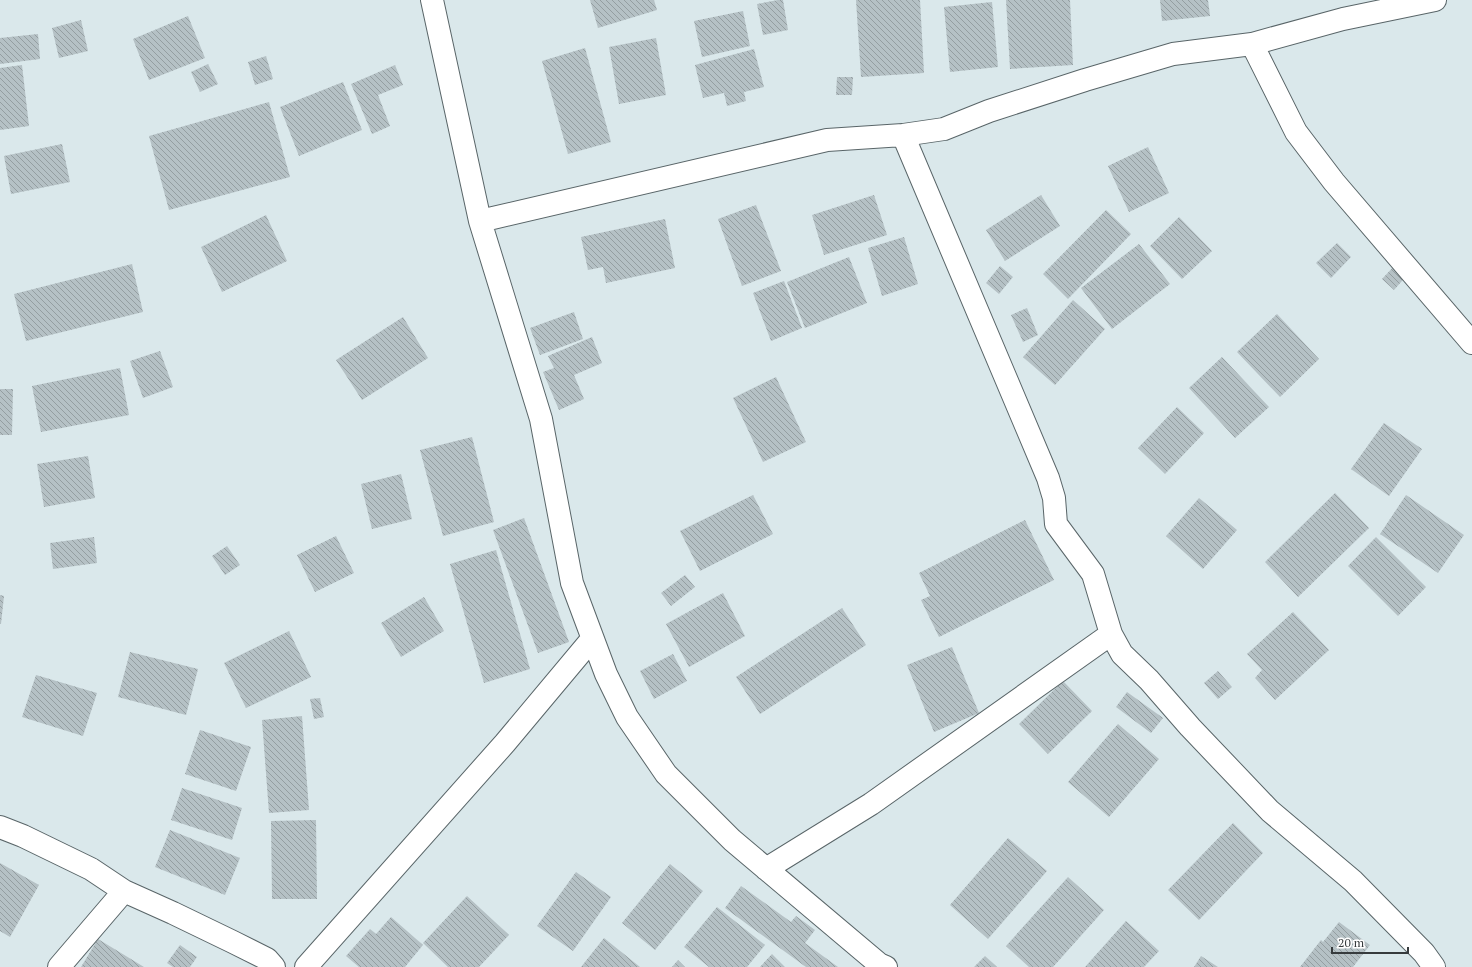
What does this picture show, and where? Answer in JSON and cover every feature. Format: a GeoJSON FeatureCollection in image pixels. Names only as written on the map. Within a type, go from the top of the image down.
{"type":"FeatureCollection","features":[{"type":"Feature","properties":{"kind":"street"},"geometry":{"type":"LineString","coordinates":[[432,0],[480,221],[541,419],[572,583],[592,640],[606,674],[627,717],[666,774],[732,840],[881,966]]}},
{"type":"Feature","properties":{"kind":"street"},"geometry":{"type":"LineString","coordinates":[[480,221],[826,140],[903,135],[944,129],[989,111],[1078,82],[1173,54],[1252,44],[1343,19],[1435,0]]}},
{"type":"Feature","properties":{"kind":"street"},"geometry":{"type":"LineString","coordinates":[[1252,44],[1296,132],[1334,182],[1472,343]]}},
{"type":"Feature","properties":{"kind":"street"},"geometry":{"type":"LineString","coordinates":[[903,135],[1048,478],[1054,498],[1056,524],[1093,574],[1111,634],[1122,654],[1149,680],[1190,727],[1270,811],[1353,881],[1424,953],[1434,967]]}},
{"type":"Feature","properties":{"kind":"street"},"geometry":{"type":"LineString","coordinates":[[766,869],[871,804],[1111,634]]}},
{"type":"Feature","properties":{"kind":"street"},"geometry":{"type":"LineString","coordinates":[[306,967],[505,743],[592,640]]}},
{"type":"Feature","properties":{"kind":"street"},"geometry":{"type":"LineString","coordinates":[[0,826],[91,869],[124,891],[173,912],[267,959],[274,967]]}},
{"type":"Feature","properties":{"kind":"street"},"geometry":{"type":"LineString","coordinates":[[59,967],[124,891]]}},
{"type":"Feature","properties":{"kind":"building"},"geometry":{"type":"Polygon","coordinates":[[[590,0],[654,0],[657,10],[598,28],[590,0]]]}},
{"type":"Feature","properties":{"kind":"building"},"geometry":{"type":"Polygon","coordinates":[[[783,0],[788,30],[763,35],[757,4],[783,0]]]}},
{"type":"Feature","properties":{"kind":"building"},"geometry":{"type":"Polygon","coordinates":[[[856,0],[920,0],[924,73],[861,77],[856,0]]]}},
{"type":"Feature","properties":{"kind":"building"},"geometry":{"type":"Polygon","coordinates":[[[1006,0],[1070,0],[1073,65],[1010,69],[1006,0]]]}},
{"type":"Feature","properties":{"kind":"building"},"geometry":{"type":"Polygon","coordinates":[[[1160,0],[1208,0],[1210,16],[1162,21],[1160,0]]]}},
{"type":"Feature","properties":{"kind":"building"},"geometry":{"type":"Polygon","coordinates":[[[992,2],[998,67],[950,72],[944,7],[992,2]]]}},
{"type":"Feature","properties":{"kind":"building"},"geometry":{"type":"Polygon","coordinates":[[[743,11],[750,46],[702,57],[694,21],[743,11]]]}},
{"type":"Feature","properties":{"kind":"building"},"geometry":{"type":"Polygon","coordinates":[[[188,16],[205,58],[149,80],[133,39],[188,16]]]}},
{"type":"Feature","properties":{"kind":"building"},"geometry":{"type":"Polygon","coordinates":[[[81,20],[88,51],[59,58],[52,28],[81,20]]]}},
{"type":"Feature","properties":{"kind":"building"},"geometry":{"type":"Polygon","coordinates":[[[38,34],[40,59],[0,64],[0,38],[38,34]]]}},
{"type":"Feature","properties":{"kind":"building"},"geometry":{"type":"Polygon","coordinates":[[[656,38],[666,95],[619,104],[609,47],[656,38]]]}},
{"type":"Feature","properties":{"kind":"building"},"geometry":{"type":"Polygon","coordinates":[[[585,48],[611,142],[568,154],[542,61],[585,48]]]}},
{"type":"Feature","properties":{"kind":"building"},"geometry":{"type":"Polygon","coordinates":[[[754,49],[764,87],[744,92],[746,101],[727,106],[724,93],[703,98],[695,65],[754,49]]]}},
{"type":"Feature","properties":{"kind":"building"},"geometry":{"type":"Polygon","coordinates":[[[266,56],[273,79],[255,85],[248,62],[266,56]]]}},
{"type":"Feature","properties":{"kind":"building"},"geometry":{"type":"Polygon","coordinates":[[[208,64],[218,84],[200,92],[191,72],[208,64]]]}},
{"type":"Feature","properties":{"kind":"building"},"geometry":{"type":"Polygon","coordinates":[[[22,65],[29,126],[0,130],[0,68],[22,65]]]}},
{"type":"Feature","properties":{"kind":"building"},"geometry":{"type":"Polygon","coordinates":[[[395,65],[403,85],[378,95],[390,126],[372,134],[351,84],[395,65]]]}},
{"type":"Feature","properties":{"kind":"building"},"geometry":{"type":"Polygon","coordinates":[[[837,77],[853,77],[852,95],[836,95],[837,77]]]}},
{"type":"Feature","properties":{"kind":"building"},"geometry":{"type":"Polygon","coordinates":[[[343,82],[362,130],[299,156],[280,107],[343,82]]]}},
{"type":"Feature","properties":{"kind":"building"},"geometry":{"type":"Polygon","coordinates":[[[269,102],[290,177],[169,210],[149,136],[269,102]]]}},
{"type":"Feature","properties":{"kind":"building"},"geometry":{"type":"Polygon","coordinates":[[[62,144],[70,182],[11,194],[4,156],[62,144]]]}},
{"type":"Feature","properties":{"kind":"building"},"geometry":{"type":"Polygon","coordinates":[[[1148,147],[1169,193],[1129,212],[1108,166],[1148,147]]]}},
{"type":"Feature","properties":{"kind":"building"},"geometry":{"type":"Polygon","coordinates":[[[874,195],[887,235],[824,255],[812,215],[874,195]]]}},
{"type":"Feature","properties":{"kind":"building"},"geometry":{"type":"Polygon","coordinates":[[[1041,195],[1060,226],[1005,261],[986,230],[1041,195]]]}},
{"type":"Feature","properties":{"kind":"building"},"geometry":{"type":"Polygon","coordinates":[[[756,205],[781,271],[742,286],[718,219],[756,205]]]}},
{"type":"Feature","properties":{"kind":"building"},"geometry":{"type":"Polygon","coordinates":[[[1106,210],[1131,234],[1068,299],[1043,274],[1106,210]]]}},
{"type":"Feature","properties":{"kind":"building"},"geometry":{"type":"Polygon","coordinates":[[[266,215],[287,261],[222,292],[201,247],[266,215]]]}},
{"type":"Feature","properties":{"kind":"building"},"geometry":{"type":"Polygon","coordinates":[[[1179,217],[1212,251],[1182,279],[1150,246],[1179,217]]]}},
{"type":"Feature","properties":{"kind":"building"},"geometry":{"type":"Polygon","coordinates":[[[665,219],[675,268],[606,283],[603,267],[588,270],[581,237],[665,219]]]}},
{"type":"Feature","properties":{"kind":"building"},"geometry":{"type":"Polygon","coordinates":[[[904,237],[918,284],[882,296],[868,248],[904,237]]]}},
{"type":"Feature","properties":{"kind":"building"},"geometry":{"type":"Polygon","coordinates":[[[1337,243],[1351,257],[1331,278],[1316,263],[1337,243]]]}},
{"type":"Feature","properties":{"kind":"building"},"geometry":{"type":"Polygon","coordinates":[[[1139,244],[1170,284],[1112,329],[1081,288],[1139,244]]]}},
{"type":"Feature","properties":{"kind":"building"},"geometry":{"type":"Polygon","coordinates":[[[849,257],[867,303],[805,328],[787,282],[849,257]]]}},
{"type":"Feature","properties":{"kind":"building"},"geometry":{"type":"Polygon","coordinates":[[[1397,263],[1409,273],[1394,290],[1382,279],[1397,263]]]}},
{"type":"Feature","properties":{"kind":"building"},"geometry":{"type":"Polygon","coordinates":[[[132,264],[143,312],[26,341],[14,294],[132,264]]]}},
{"type":"Feature","properties":{"kind":"building"},"geometry":{"type":"Polygon","coordinates":[[[1000,266],[1013,277],[999,294],[986,283],[1000,266]]]}},
{"type":"Feature","properties":{"kind":"building"},"geometry":{"type":"Polygon","coordinates":[[[784,281],[802,328],[771,341],[753,293],[784,281]]]}},
{"type":"Feature","properties":{"kind":"building"},"geometry":{"type":"Polygon","coordinates":[[[1073,300],[1105,329],[1055,385],[1023,357],[1073,300]]]}},
{"type":"Feature","properties":{"kind":"building"},"geometry":{"type":"Polygon","coordinates":[[[1027,308],[1038,335],[1023,342],[1011,315],[1027,308]]]}},
{"type":"Feature","properties":{"kind":"building"},"geometry":{"type":"Polygon","coordinates":[[[574,312],[583,339],[540,355],[530,328],[574,312]]]}},
{"type":"Feature","properties":{"kind":"building"},"geometry":{"type":"Polygon","coordinates":[[[1277,314],[1319,359],[1280,397],[1237,352],[1277,314]]]}},
{"type":"Feature","properties":{"kind":"building"},"geometry":{"type":"Polygon","coordinates":[[[403,317],[428,358],[362,400],[336,360],[403,317]]]}},
{"type":"Feature","properties":{"kind":"building"},"geometry":{"type":"Polygon","coordinates":[[[592,337],[602,363],[574,375],[584,399],[559,410],[543,372],[554,368],[548,356],[592,337]]]}},
{"type":"Feature","properties":{"kind":"building"},"geometry":{"type":"Polygon","coordinates":[[[160,351],[173,387],[143,398],[130,361],[160,351]]]}},
{"type":"Feature","properties":{"kind":"building"},"geometry":{"type":"Polygon","coordinates":[[[1222,357],[1269,407],[1235,438],[1189,388],[1222,357]]]}},
{"type":"Feature","properties":{"kind":"building"},"geometry":{"type":"Polygon","coordinates":[[[120,368],[129,415],[41,432],[32,386],[120,368]]]}},
{"type":"Feature","properties":{"kind":"building"},"geometry":{"type":"Polygon","coordinates":[[[776,377],[806,442],[763,462],[733,398],[776,377]]]}},
{"type":"Feature","properties":{"kind":"building"},"geometry":{"type":"Polygon","coordinates":[[[0,389],[13,389],[12,435],[0,435],[0,389]]]}},
{"type":"Feature","properties":{"kind":"building"},"geometry":{"type":"Polygon","coordinates":[[[1177,407],[1204,433],[1165,474],[1138,448],[1177,407]]]}},
{"type":"Feature","properties":{"kind":"building"},"geometry":{"type":"Polygon","coordinates":[[[1384,423],[1422,449],[1389,496],[1351,469],[1384,423]]]}},
{"type":"Feature","properties":{"kind":"building"},"geometry":{"type":"Polygon","coordinates":[[[472,437],[494,522],[443,536],[420,450],[472,437]]]}},
{"type":"Feature","properties":{"kind":"building"},"geometry":{"type":"Polygon","coordinates":[[[88,456],[95,498],[44,507],[37,464],[88,456]]]}},
{"type":"Feature","properties":{"kind":"building"},"geometry":{"type":"Polygon","coordinates":[[[401,474],[412,519],[372,529],[361,484],[401,474]]]}},
{"type":"Feature","properties":{"kind":"building"},"geometry":{"type":"Polygon","coordinates":[[[1335,493],[1369,528],[1298,597],[1265,562],[1335,493]]]}},
{"type":"Feature","properties":{"kind":"building"},"geometry":{"type":"Polygon","coordinates":[[[753,495],[773,534],[700,571],[680,531],[753,495]]]}},
{"type":"Feature","properties":{"kind":"building"},"geometry":{"type":"Polygon","coordinates":[[[1406,495],[1464,535],[1438,573],[1380,534],[1406,495]]]}},
{"type":"Feature","properties":{"kind":"building"},"geometry":{"type":"Polygon","coordinates":[[[1199,498],[1237,530],[1203,569],[1166,536],[1199,498]]]}},
{"type":"Feature","properties":{"kind":"building"},"geometry":{"type":"Polygon","coordinates":[[[524,518],[569,642],[538,653],[493,530],[524,518]]]}},
{"type":"Feature","properties":{"kind":"building"},"geometry":{"type":"Polygon","coordinates":[[[1025,520],[1054,580],[939,637],[921,600],[930,596],[919,573],[1025,520]]]}},
{"type":"Feature","properties":{"kind":"building"},"geometry":{"type":"Polygon","coordinates":[[[336,536],[354,573],[315,592],[297,555],[336,536]]]}},
{"type":"Feature","properties":{"kind":"building"},"geometry":{"type":"Polygon","coordinates":[[[94,537],[97,563],[53,569],[50,543],[94,537]]]}},
{"type":"Feature","properties":{"kind":"building"},"geometry":{"type":"Polygon","coordinates":[[[1376,537],[1426,587],[1398,616],[1348,566],[1376,537]]]}},
{"type":"Feature","properties":{"kind":"building"},"geometry":{"type":"Polygon","coordinates":[[[227,546],[240,565],[225,575],[212,556],[227,546]]]}},
{"type":"Feature","properties":{"kind":"building"},"geometry":{"type":"Polygon","coordinates":[[[496,550],[530,669],[484,683],[450,564],[496,550]]]}},
{"type":"Feature","properties":{"kind":"building"},"geometry":{"type":"Polygon","coordinates":[[[685,575],[695,587],[671,606],[661,593],[685,575]]]}},
{"type":"Feature","properties":{"kind":"building"},"geometry":{"type":"Polygon","coordinates":[[[723,593],[745,636],[689,667],[666,624],[723,593]]]}},
{"type":"Feature","properties":{"kind":"building"},"geometry":{"type":"Polygon","coordinates":[[[0,595],[4,596],[1,624],[0,624],[0,595]]]}},
{"type":"Feature","properties":{"kind":"building"},"geometry":{"type":"Polygon","coordinates":[[[424,597],[444,631],[401,657],[381,623],[424,597]]]}},
{"type":"Feature","properties":{"kind":"building"},"geometry":{"type":"Polygon","coordinates":[[[842,608],[866,645],[760,714],[736,677],[842,608]]]}},
{"type":"Feature","properties":{"kind":"building"},"geometry":{"type":"Polygon","coordinates":[[[1293,612],[1329,650],[1275,700],[1255,678],[1262,670],[1247,654],[1293,612]]]}},
{"type":"Feature","properties":{"kind":"building"},"geometry":{"type":"Polygon","coordinates":[[[289,631],[311,677],[246,708],[224,663],[289,631]]]}},
{"type":"Feature","properties":{"kind":"building"},"geometry":{"type":"Polygon","coordinates":[[[952,647],[979,713],[934,732],[907,665],[952,647]]]}},
{"type":"Feature","properties":{"kind":"building"},"geometry":{"type":"Polygon","coordinates":[[[130,652],[198,669],[186,715],[118,697],[130,652]]]}},
{"type":"Feature","properties":{"kind":"building"},"geometry":{"type":"Polygon","coordinates":[[[673,654],[687,681],[654,699],[640,671],[673,654]]]}},
{"type":"Feature","properties":{"kind":"building"},"geometry":{"type":"Polygon","coordinates":[[[1218,671],[1232,687],[1218,699],[1204,683],[1218,671]]]}},
{"type":"Feature","properties":{"kind":"building"},"geometry":{"type":"Polygon","coordinates":[[[36,675],[97,693],[83,736],[22,717],[36,675]]]}},
{"type":"Feature","properties":{"kind":"building"},"geometry":{"type":"Polygon","coordinates":[[[1063,681],[1092,711],[1048,754],[1019,724],[1063,681]]]}},
{"type":"Feature","properties":{"kind":"building"},"geometry":{"type":"Polygon","coordinates":[[[1127,692],[1163,718],[1151,733],[1116,707],[1127,692]]]}},
{"type":"Feature","properties":{"kind":"building"},"geometry":{"type":"Polygon","coordinates":[[[320,698],[324,717],[314,719],[310,699],[320,698]]]}},
{"type":"Feature","properties":{"kind":"building"},"geometry":{"type":"Polygon","coordinates":[[[302,716],[309,810],[269,813],[262,720],[302,716]]]}},
{"type":"Feature","properties":{"kind":"building"},"geometry":{"type":"Polygon","coordinates":[[[1118,724],[1159,759],[1109,817],[1068,782],[1118,724]]]}},
{"type":"Feature","properties":{"kind":"building"},"geometry":{"type":"Polygon","coordinates":[[[200,730],[251,747],[236,791],[185,774],[200,730]]]}},
{"type":"Feature","properties":{"kind":"building"},"geometry":{"type":"Polygon","coordinates":[[[182,788],[242,808],[232,840],[171,820],[182,788]]]}},
{"type":"Feature","properties":{"kind":"building"},"geometry":{"type":"Polygon","coordinates":[[[316,820],[317,899],[272,899],[271,821],[316,820]]]}},
{"type":"Feature","properties":{"kind":"building"},"geometry":{"type":"Polygon","coordinates":[[[1233,823],[1263,853],[1199,920],[1168,890],[1233,823]]]}},
{"type":"Feature","properties":{"kind":"building"},"geometry":{"type":"Polygon","coordinates":[[[170,830],[240,858],[225,895],[155,867],[170,830]]]}},
{"type":"Feature","properties":{"kind":"building"},"geometry":{"type":"Polygon","coordinates":[[[1008,838],[1047,871],[988,939],[950,905],[1008,838]]]}},
{"type":"Feature","properties":{"kind":"building"},"geometry":{"type":"Polygon","coordinates":[[[0,863],[39,885],[10,937],[0,931],[0,863]]]}},
{"type":"Feature","properties":{"kind":"building"},"geometry":{"type":"Polygon","coordinates":[[[670,864],[703,891],[655,950],[622,923],[670,864]]]}},
{"type":"Feature","properties":{"kind":"building"},"geometry":{"type":"Polygon","coordinates":[[[576,872],[611,897],[573,951],[537,926],[576,872]]]}},
{"type":"Feature","properties":{"kind":"building"},"geometry":{"type":"Polygon","coordinates":[[[1068,877],[1104,910],[1053,967],[1029,967],[1006,946],[1068,877]]]}},
{"type":"Feature","properties":{"kind":"building"},"geometry":{"type":"Polygon","coordinates":[[[741,886],[791,922],[796,916],[815,930],[805,943],[838,967],[806,967],[725,908],[741,886]]]}},
{"type":"Feature","properties":{"kind":"building"},"geometry":{"type":"Polygon","coordinates":[[[467,896],[509,935],[479,967],[448,967],[423,943],[467,896]]]}},
{"type":"Feature","properties":{"kind":"building"},"geometry":{"type":"Polygon","coordinates":[[[717,907],[765,945],[747,967],[709,967],[684,947],[717,907]]]}},
{"type":"Feature","properties":{"kind":"building"},"geometry":{"type":"Polygon","coordinates":[[[391,917],[423,945],[405,967],[359,967],[346,956],[370,929],[376,934],[391,917]]]}},
{"type":"Feature","properties":{"kind":"building"},"geometry":{"type":"Polygon","coordinates":[[[1126,921],[1159,951],[1144,967],[1085,967],[1126,921]]]}},
{"type":"Feature","properties":{"kind":"building"},"geometry":{"type":"Polygon","coordinates":[[[1339,922],[1370,945],[1353,967],[1300,967],[1321,940],[1323,942],[1339,922]]]}},
{"type":"Feature","properties":{"kind":"building"},"geometry":{"type":"Polygon","coordinates":[[[604,938],[640,967],[581,967],[604,938]]]}},
{"type":"Feature","properties":{"kind":"building"},"geometry":{"type":"Polygon","coordinates":[[[98,939],[144,967],[81,967],[98,939]]]}},
{"type":"Feature","properties":{"kind":"building"},"geometry":{"type":"Polygon","coordinates":[[[180,945],[197,957],[190,967],[173,967],[167,963],[180,945]]]}},
{"type":"Feature","properties":{"kind":"building"},"geometry":{"type":"Polygon","coordinates":[[[772,954],[785,967],[760,967],[772,954]]]}},
{"type":"Feature","properties":{"kind":"building"},"geometry":{"type":"Polygon","coordinates":[[[985,956],[997,967],[974,967],[985,956]]]}},
{"type":"Feature","properties":{"kind":"building"},"geometry":{"type":"Polygon","coordinates":[[[1201,956],[1218,967],[1194,967],[1201,956]]]}},
{"type":"Feature","properties":{"kind":"building"},"geometry":{"type":"Polygon","coordinates":[[[678,960],[685,967],[672,967],[678,960]]]}}]}
